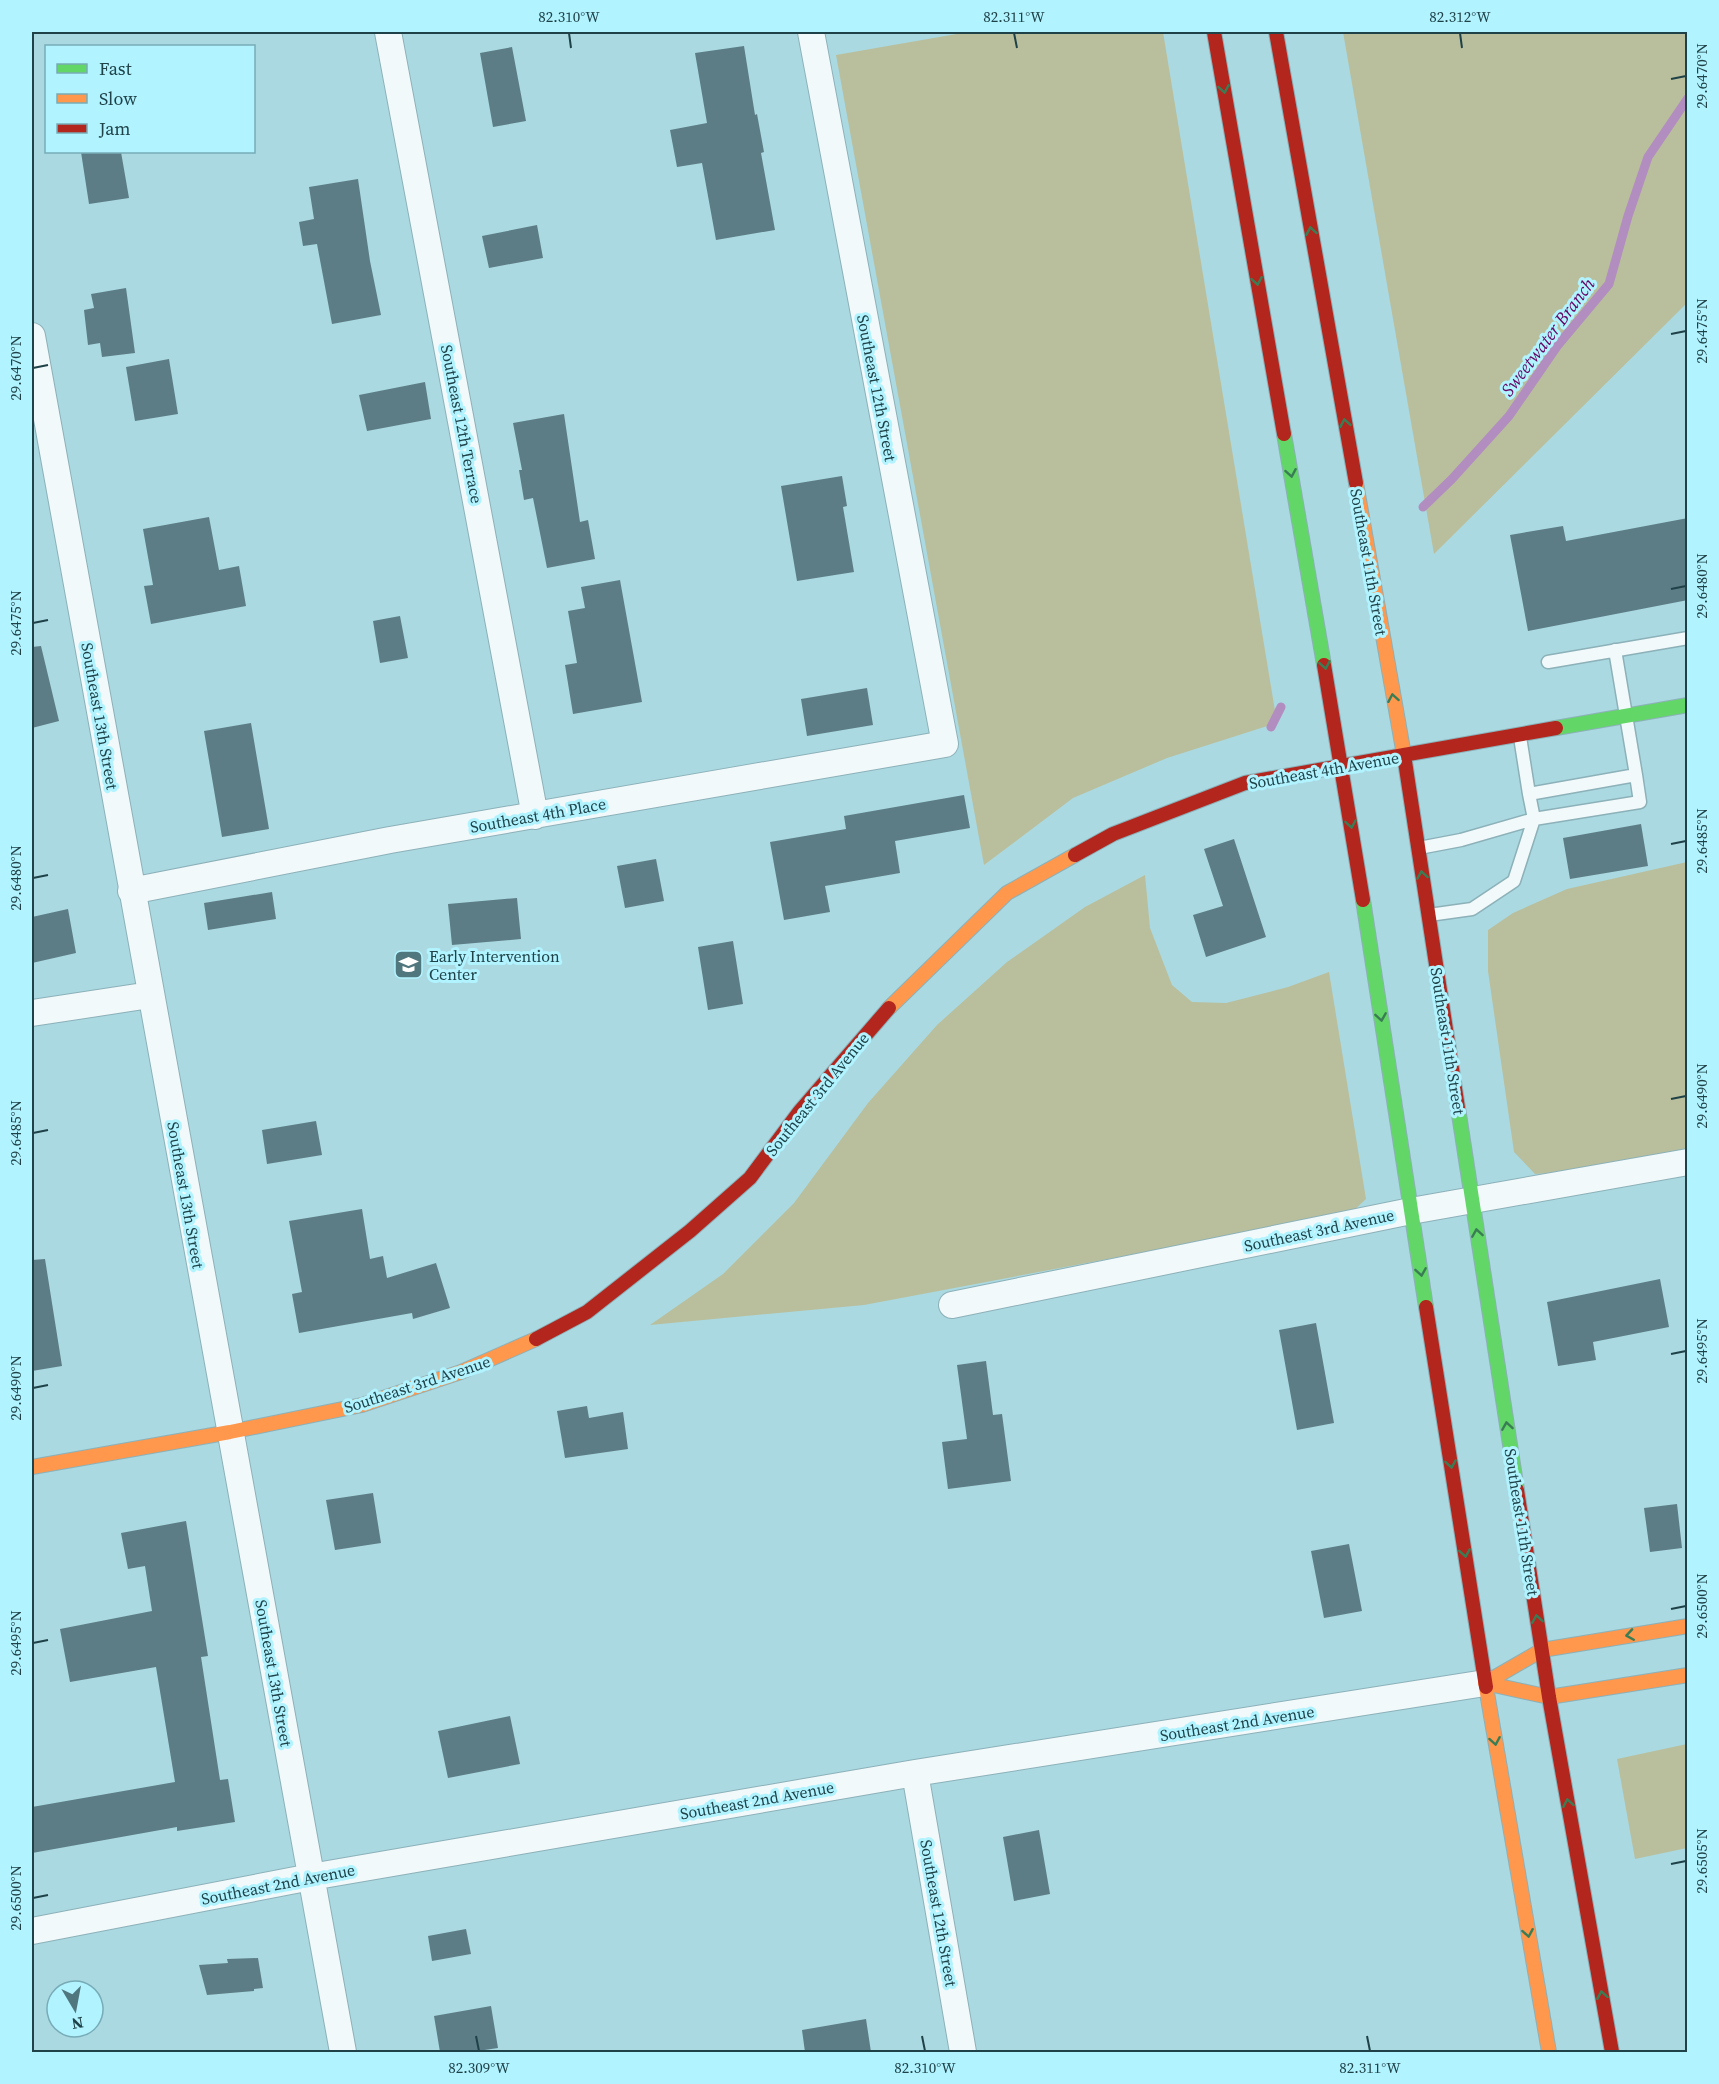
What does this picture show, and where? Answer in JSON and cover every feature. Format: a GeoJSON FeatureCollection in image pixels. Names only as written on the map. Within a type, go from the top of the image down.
{"type":"FeatureCollection","features":[{"type":"Feature","properties":{"kind":"main road"},"geometry":{"type":"LineString","coordinates":[[1214,32],[1342,766],[1485,1683],[1549,2052]]}},
{"type":"Feature","properties":{"kind":"main road","name":"Southeast 11th Street"},"geometry":{"type":"LineString","coordinates":[[1276,32],[1404,756],[1549,1697],[1612,2052]]}},
{"type":"Feature","properties":{"kind":"main road","name":"Southeast 4th Avenue"},"geometry":{"type":"LineString","coordinates":[[910,986],[1007,893],[1113,834],[1245,783],[1688,705]]}},
{"type":"Feature","properties":{"kind":"main road","name":"Southeast 3rd Avenue"},"geometry":{"type":"LineString","coordinates":[[32,1467],[230,1432],[362,1405],[461,1372],[523,1346],[587,1312],[690,1231],[750,1178],[800,1111],[910,986]]}},
{"type":"Feature","properties":{"kind":"main road","name":"Southeast 2nd Avenue"},"geometry":{"type":"LineString","coordinates":[[1485,1683],[1542,1650],[1688,1626]]}},
{"type":"Feature","properties":{"kind":"main road","name":"Southeast 2nd Avenue"},"geometry":{"type":"LineString","coordinates":[[1485,1683],[1549,1697],[1688,1675]]}},
{"type":"Feature","properties":{"kind":"street","name":"Southeast 12th Terrace"},"geometry":{"type":"LineString","coordinates":[[388,32],[535,816]]}},
{"type":"Feature","properties":{"kind":"street","name":"Southeast 12th Street"},"geometry":{"type":"LineString","coordinates":[[811,32],[945,744]]}},
{"type":"Feature","properties":{"kind":"street","name":"Southeast 13th Street"},"geometry":{"type":"LineString","coordinates":[[32,336],[343,2052]]}},
{"type":"Feature","properties":{"kind":"street","name":"Southeast 4th Place"},"geometry":{"type":"LineString","coordinates":[[132,891],[390,840],[945,744]]}},
{"type":"Feature","properties":{"kind":"street"},"geometry":{"type":"LineString","coordinates":[[32,1013],[150,995]]}},
{"type":"Feature","properties":{"kind":"street","name":"Southeast 3rd Avenue"},"geometry":{"type":"LineString","coordinates":[[952,1305],[1411,1211],[1688,1162]]}},
{"type":"Feature","properties":{"kind":"street","name":"Southeast 2nd Avenue"},"geometry":{"type":"LineString","coordinates":[[32,1931],[311,1877],[915,1773],[1485,1683]]}},
{"type":"Feature","properties":{"kind":"street","name":"Southeast 12th Street"},"geometry":{"type":"LineString","coordinates":[[915,1773],[963,2052]]}},
{"type":"Feature","properties":{"kind":"lane"},"geometry":{"type":"LineString","coordinates":[[1548,662],[1688,638]]}},
{"type":"Feature","properties":{"kind":"lane"},"geometry":{"type":"LineString","coordinates":[[1418,848],[1461,840],[1534,819],[1640,801],[1615,650]]}},
{"type":"Feature","properties":{"kind":"lane"},"geometry":{"type":"LineString","coordinates":[[1428,915],[1472,909],[1514,881],[1534,819],[1519,735]]}},
{"type":"Feature","properties":{"kind":"lane"},"geometry":{"type":"LineString","coordinates":[[1529,794],[1636,775]]}},
{"type":"Feature","properties":{"kind":"green space"},"geometry":{"type":"Polygon","coordinates":[[[968,32],[1163,32],[1277,723],[1167,758],[1073,798],[984,865],[836,55],[968,32]]]}},
{"type":"Feature","properties":{"kind":"green space"},"geometry":{"type":"Polygon","coordinates":[[[1343,32],[1687,32],[1687,303],[1434,554],[1343,32]]]}},
{"type":"Feature","properties":{"kind":"green space"},"geometry":{"type":"Polygon","coordinates":[[[1687,862],[1687,1154],[1588,1171],[1535,1174],[1514,1152],[1488,971],[1488,930],[1513,913],[1567,889],[1687,862]]]}},
{"type":"Feature","properties":{"kind":"green space"},"geometry":{"type":"Polygon","coordinates":[[[1145,875],[1150,928],[1172,985],[1192,1002],[1226,1003],[1288,987],[1329,972],[1366,1199],[1351,1213],[864,1305],[650,1325],[723,1274],[794,1203],[868,1103],[937,1025],[1007,962],[1085,907],[1145,875]]]}},
{"type":"Feature","properties":{"kind":"green space"},"geometry":{"type":"Polygon","coordinates":[[[1687,1744],[1687,1848],[1635,1859],[1617,1759],[1687,1744]]]}},
{"type":"Feature","properties":{"kind":"building"},"geometry":{"type":"Polygon","coordinates":[[[744,46],[755,115],[757,114],[764,152],[761,153],[775,230],[716,240],[702,163],[677,167],[670,130],[707,123],[695,53],[744,46]]]}},
{"type":"Feature","properties":{"kind":"building"},"geometry":{"type":"Polygon","coordinates":[[[512,47],[526,121],[493,127],[480,53],[512,47]]]}},
{"type":"Feature","properties":{"kind":"building"},"geometry":{"type":"Polygon","coordinates":[[[81,153],[121,153],[129,198],[89,204],[81,153]]]}},
{"type":"Feature","properties":{"kind":"building"},"geometry":{"type":"Polygon","coordinates":[[[358,179],[370,261],[381,315],[332,324],[317,244],[303,246],[299,222],[314,219],[309,187],[358,179]]]}},
{"type":"Feature","properties":{"kind":"building"},"geometry":{"type":"Polygon","coordinates":[[[537,225],[543,258],[489,268],[482,236],[537,225]]]}},
{"type":"Feature","properties":{"kind":"building"},"geometry":{"type":"Polygon","coordinates":[[[126,288],[135,353],[102,357],[100,343],[88,345],[84,310],[94,308],[91,294],[126,288]]]}},
{"type":"Feature","properties":{"kind":"building"},"geometry":{"type":"Polygon","coordinates":[[[169,359],[178,414],[135,421],[126,367],[169,359]]]}},
{"type":"Feature","properties":{"kind":"building"},"geometry":{"type":"Polygon","coordinates":[[[425,382],[431,419],[367,431],[359,395],[425,382]]]}},
{"type":"Feature","properties":{"kind":"building"},"geometry":{"type":"Polygon","coordinates":[[[564,414],[580,522],[588,520],[595,559],[547,568],[533,498],[524,500],[519,470],[522,470],[513,423],[564,414]]]}},
{"type":"Feature","properties":{"kind":"building"},"geometry":{"type":"Polygon","coordinates":[[[842,476],[847,506],[843,507],[854,572],[797,581],[781,486],[842,476]]]}},
{"type":"Feature","properties":{"kind":"building"},"geometry":{"type":"Polygon","coordinates":[[[209,517],[219,570],[239,566],[246,606],[151,624],[144,586],[153,585],[143,529],[209,517]]]}},
{"type":"Feature","properties":{"kind":"building"},"geometry":{"type":"Polygon","coordinates":[[[1688,518],[1688,600],[1528,631],[1510,535],[1563,526],[1566,541],[1688,518]]]}},
{"type":"Feature","properties":{"kind":"building"},"geometry":{"type":"Polygon","coordinates":[[[620,580],[642,702],[573,714],[565,665],[577,663],[568,611],[585,608],[581,587],[620,580]]]}},
{"type":"Feature","properties":{"kind":"building"},"geometry":{"type":"Polygon","coordinates":[[[400,616],[408,658],[380,663],[373,621],[400,616]]]}},
{"type":"Feature","properties":{"kind":"building"},"geometry":{"type":"Polygon","coordinates":[[[41,646],[59,721],[32,728],[32,647],[41,646]]]}},
{"type":"Feature","properties":{"kind":"building"},"geometry":{"type":"Polygon","coordinates":[[[867,688],[873,725],[807,736],[801,699],[867,688]]]}},
{"type":"Feature","properties":{"kind":"building"},"geometry":{"type":"Polygon","coordinates":[[[251,723],[269,829],[222,837],[204,731],[251,723]]]}},
{"type":"Feature","properties":{"kind":"building"},"geometry":{"type":"Polygon","coordinates":[[[964,795],[970,828],[895,841],[900,873],[825,886],[830,912],[784,920],[770,842],[846,829],[844,816],[964,795]]]}},
{"type":"Feature","properties":{"kind":"building"},"geometry":{"type":"Polygon","coordinates":[[[1641,824],[1648,866],[1570,879],[1563,838],[1641,824]]]}},
{"type":"Feature","properties":{"kind":"building"},"geometry":{"type":"Polygon","coordinates":[[[1234,839],[1266,937],[1206,957],[1193,915],[1223,906],[1204,849],[1234,839]]]}},
{"type":"Feature","properties":{"kind":"building"},"geometry":{"type":"Polygon","coordinates":[[[656,859],[664,901],[625,908],[617,866],[656,859]]]}},
{"type":"Feature","properties":{"kind":"building"},"geometry":{"type":"Polygon","coordinates":[[[272,892],[276,919],[208,930],[204,903],[272,892]]]}},
{"type":"Feature","properties":{"kind":"building"},"geometry":{"type":"Polygon","coordinates":[[[517,898],[521,939],[452,945],[448,904],[517,898]]]}},
{"type":"Feature","properties":{"kind":"building"},"geometry":{"type":"Polygon","coordinates":[[[68,909],[76,953],[32,963],[32,917],[68,909]]]}},
{"type":"Feature","properties":{"kind":"building"},"geometry":{"type":"Polygon","coordinates":[[[733,941],[743,1004],[708,1010],[698,947],[733,941]]]}},
{"type":"Feature","properties":{"kind":"building"},"geometry":{"type":"Polygon","coordinates":[[[316,1121],[322,1155],[267,1164],[262,1130],[316,1121]]]}},
{"type":"Feature","properties":{"kind":"building"},"geometry":{"type":"Polygon","coordinates":[[[362,1209],[370,1259],[383,1256],[387,1278],[436,1263],[450,1308],[413,1319],[412,1313],[299,1333],[292,1294],[302,1292],[289,1221],[362,1209]]]}},
{"type":"Feature","properties":{"kind":"building"},"geometry":{"type":"Polygon","coordinates":[[[45,1259],[62,1366],[32,1371],[32,1260],[45,1259]]]}},
{"type":"Feature","properties":{"kind":"building"},"geometry":{"type":"Polygon","coordinates":[[[1660,1279],[1669,1327],[1593,1342],[1596,1360],[1558,1366],[1547,1302],[1660,1279]]]}},
{"type":"Feature","properties":{"kind":"building"},"geometry":{"type":"Polygon","coordinates":[[[1316,1323],[1334,1423],[1297,1430],[1279,1330],[1316,1323]]]}},
{"type":"Feature","properties":{"kind":"building"},"geometry":{"type":"Polygon","coordinates":[[[986,1361],[993,1415],[1002,1414],[1011,1481],[948,1489],[942,1442],[967,1439],[957,1365],[986,1361]]]}},
{"type":"Feature","properties":{"kind":"building"},"geometry":{"type":"Polygon","coordinates":[[[587,1406],[589,1418],[623,1412],[628,1449],[565,1458],[557,1411],[587,1406]]]}},
{"type":"Feature","properties":{"kind":"building"},"geometry":{"type":"Polygon","coordinates":[[[373,1493],[381,1543],[335,1550],[326,1500],[373,1493]]]}},
{"type":"Feature","properties":{"kind":"building"},"geometry":{"type":"Polygon","coordinates":[[[1677,1504],[1682,1548],[1650,1552],[1644,1508],[1677,1504]]]}},
{"type":"Feature","properties":{"kind":"building"},"geometry":{"type":"Polygon","coordinates":[[[186,1521],[208,1656],[201,1657],[220,1780],[228,1779],[235,1822],[177,1831],[177,1827],[32,1853],[32,1807],[175,1782],[156,1667],[70,1682],[60,1629],[152,1611],[145,1566],[128,1569],[121,1533],[186,1521]]]}},
{"type":"Feature","properties":{"kind":"building"},"geometry":{"type":"Polygon","coordinates":[[[1349,1544],[1362,1611],[1324,1618],[1311,1551],[1349,1544]]]}},
{"type":"Feature","properties":{"kind":"building"},"geometry":{"type":"Polygon","coordinates":[[[510,1716],[520,1764],[448,1778],[438,1731],[510,1716]]]}},
{"type":"Feature","properties":{"kind":"building"},"geometry":{"type":"Polygon","coordinates":[[[1039,1830],[1050,1894],[1014,1901],[1003,1837],[1039,1830]]]}},
{"type":"Feature","properties":{"kind":"building"},"geometry":{"type":"Polygon","coordinates":[[[466,1929],[471,1954],[432,1961],[428,1936],[466,1929]]]}},
{"type":"Feature","properties":{"kind":"building"},"geometry":{"type":"Polygon","coordinates":[[[258,1958],[263,1988],[254,1989],[254,1991],[207,1995],[199,1965],[228,1963],[227,1959],[258,1958]]]}},
{"type":"Feature","properties":{"kind":"building"},"geometry":{"type":"Polygon","coordinates":[[[491,2006],[498,2048],[471,2052],[440,2052],[434,2016],[491,2006]]]}},
{"type":"Feature","properties":{"kind":"building"},"geometry":{"type":"Polygon","coordinates":[[[866,2019],[871,2052],[805,2052],[802,2030],[866,2019]]]}},
{"type":"Feature","properties":{"kind":"waterway","name":"Sweetwater Branch"},"geometry":{"type":"LineString","coordinates":[[1423,507],[1452,479],[1509,416],[1558,345],[1609,284],[1648,157],[1688,98]]}},
{"type":"Feature","properties":{"kind":"waterway","name":"Sweetwater Branch"},"geometry":{"type":"LineString","coordinates":[[1271,727],[1281,707]]}},
{"type":"Feature","properties":{"kind":"traffic: fast"},"geometry":{"type":"LineString","coordinates":[[1284,434],[1324,665]]}},
{"type":"Feature","properties":{"kind":"traffic: fast"},"geometry":{"type":"LineString","coordinates":[[1556,728],[1688,705]]}},
{"type":"Feature","properties":{"kind":"traffic: fast"},"geometry":{"type":"LineString","coordinates":[[1363,900],[1426,1307]]}},
{"type":"Feature","properties":{"kind":"traffic: fast"},"geometry":{"type":"LineString","coordinates":[[1458,1108],[1517,1490]]}},
{"type":"Feature","properties":{"kind":"traffic: slow"},"geometry":{"type":"LineString","coordinates":[[1356,483],[1404,755]]}},
{"type":"Feature","properties":{"kind":"traffic: slow"},"geometry":{"type":"LineString","coordinates":[[889,1008],[1007,893],[1075,855]]}},
{"type":"Feature","properties":{"kind":"traffic: slow"},"geometry":{"type":"LineString","coordinates":[[32,1467],[230,1432],[362,1405],[461,1372],[536,1339]]}},
{"type":"Feature","properties":{"kind":"traffic: slow"},"geometry":{"type":"LineString","coordinates":[[1485,1683],[1542,1650],[1688,1626]]}},
{"type":"Feature","properties":{"kind":"traffic: slow"},"geometry":{"type":"LineString","coordinates":[[1485,1683],[1549,1697],[1688,1675]]}},
{"type":"Feature","properties":{"kind":"traffic: slow"},"geometry":{"type":"LineString","coordinates":[[1486,1687],[1549,2052]]}},
{"type":"Feature","properties":{"kind":"traffic: jam"},"geometry":{"type":"LineString","coordinates":[[1214,32],[1284,434]]}},
{"type":"Feature","properties":{"kind":"traffic: jam"},"geometry":{"type":"LineString","coordinates":[[1276,32],[1356,483]]}},
{"type":"Feature","properties":{"kind":"traffic: jam"},"geometry":{"type":"LineString","coordinates":[[1324,665],[1363,900]]}},
{"type":"Feature","properties":{"kind":"traffic: jam"},"geometry":{"type":"LineString","coordinates":[[1075,855],[1113,834],[1245,783],[1556,728]]}},
{"type":"Feature","properties":{"kind":"traffic: jam"},"geometry":{"type":"LineString","coordinates":[[1404,755],[1458,1108]]}},
{"type":"Feature","properties":{"kind":"traffic: jam"},"geometry":{"type":"LineString","coordinates":[[536,1339],[587,1312],[690,1231],[750,1178],[800,1111],[889,1008]]}},
{"type":"Feature","properties":{"kind":"traffic: jam"},"geometry":{"type":"LineString","coordinates":[[1426,1307],[1486,1687]]}},
{"type":"Feature","properties":{"kind":"traffic: jam"},"geometry":{"type":"LineString","coordinates":[[1517,1490],[1549,1697],[1612,2052]]}},
{"type":"Feature","properties":{"kind":"place","name":"Early Intervention Center"},"geometry":{"type":"Point","coordinates":[408,965]}}]}
